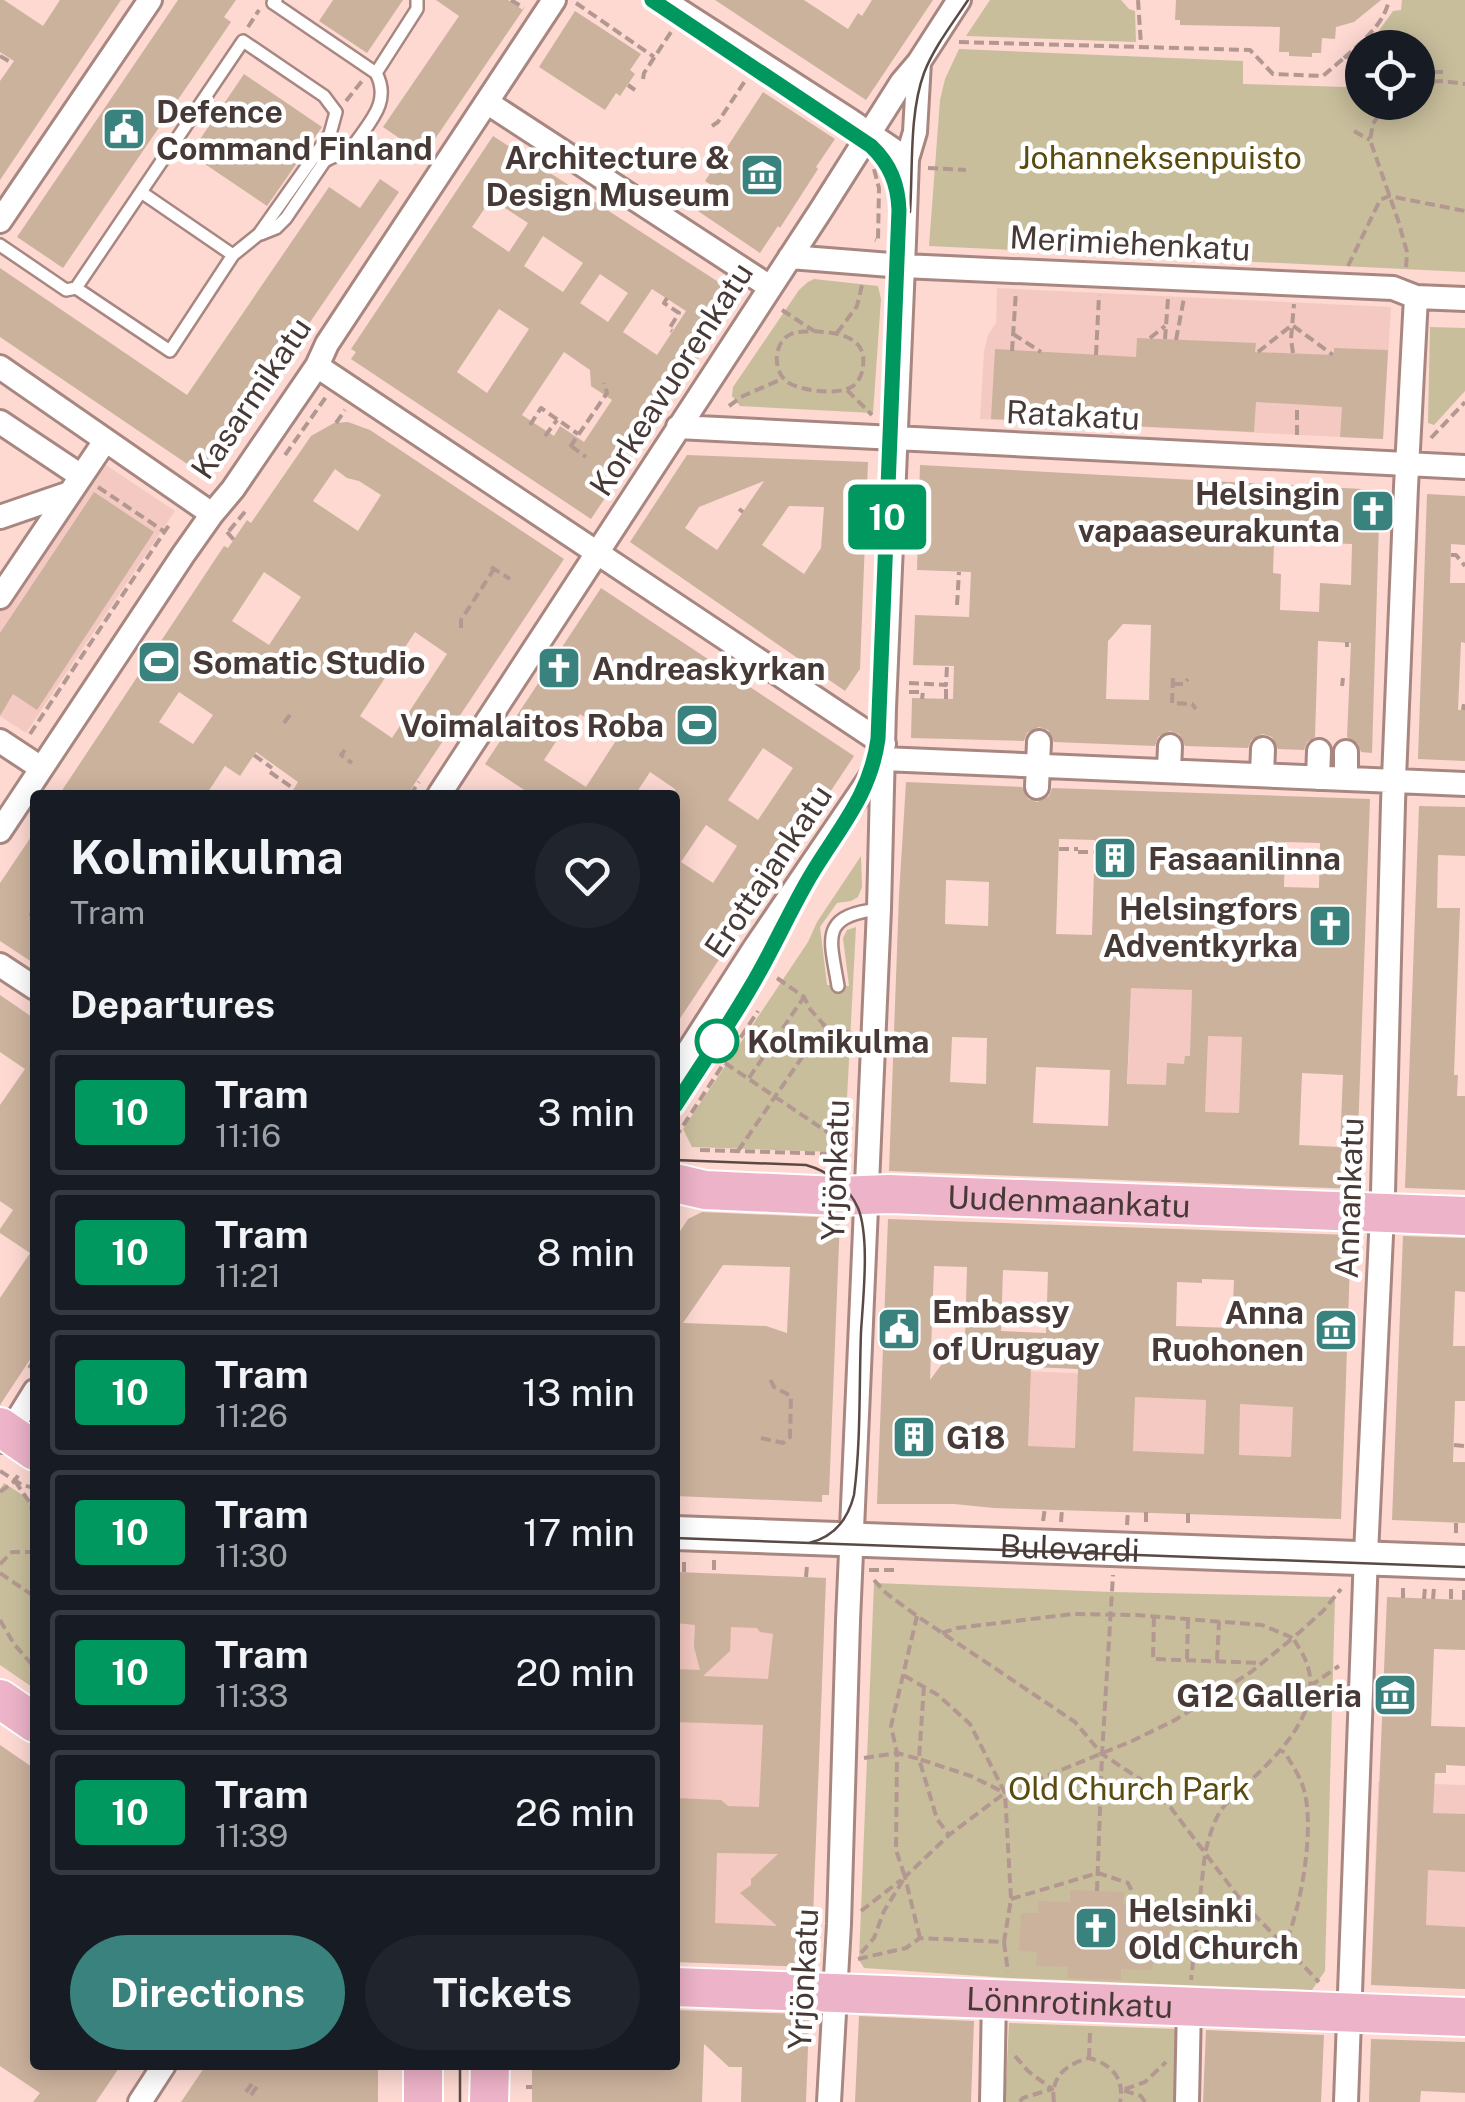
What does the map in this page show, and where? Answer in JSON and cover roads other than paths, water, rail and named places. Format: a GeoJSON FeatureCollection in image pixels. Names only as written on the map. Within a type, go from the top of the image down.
{"type":"FeatureCollection","features":[{"type":"Feature","properties":{"kind":"main road","name":"Uudenmaankatu"},"geometry":{"type":"LineString","coordinates":[[685,1191],[838,1196],[867,1193],[1465,1216]]}},
{"type":"Feature","properties":{"kind":"main road"},"geometry":{"type":"LineString","coordinates":[[0,1699],[30,1720]]}},
{"type":"Feature","properties":{"kind":"main road","name":"Lönnrotinkatu"},"geometry":{"type":"LineString","coordinates":[[680,1987],[999,2002],[1189,2023],[1339,2002],[1465,2017]]}},
{"type":"Feature","properties":{"kind":"main road"},"geometry":{"type":"LineString","coordinates":[[422,2070],[423,2102]]}},
{"type":"Feature","properties":{"kind":"main road"},"geometry":{"type":"LineString","coordinates":[[489,2102],[490,2070]]}},
{"type":"Feature","properties":{"kind":"street"},"geometry":{"type":"LineString","coordinates":[[0,221],[150,0]]}},
{"type":"Feature","properties":{"kind":"street"},"geometry":{"type":"LineString","coordinates":[[662,0],[918,164]]}},
{"type":"Feature","properties":{"kind":"street","name":"Korkeavuorenkatu"},"geometry":{"type":"LineString","coordinates":[[442,790],[869,132],[960,0]]}},
{"type":"Feature","properties":{"kind":"street","name":"Kasarmikatu"},"geometry":{"type":"LineString","coordinates":[[0,831],[41,768],[221,526],[233,489],[488,103],[546,5]]}},
{"type":"Feature","properties":{"kind":"street","name":"Yrjönkatu"},"geometry":{"type":"LineString","coordinates":[[830,2102],[879,909],[907,757],[896,438],[903,266],[918,164],[914,132],[918,62]]}},
{"type":"Feature","properties":{"kind":"street"},"geometry":{"type":"LineString","coordinates":[[488,103],[770,288]]}},
{"type":"Feature","properties":{"kind":"street","name":"Merimiehenkatu"},"geometry":{"type":"LineString","coordinates":[[790,257],[903,266],[1393,288],[1416,297],[1465,299]]}},
{"type":"Feature","properties":{"kind":"street","name":"Annankatu"},"geometry":{"type":"LineString","coordinates":[[1346,2102],[1339,2002],[1366,1559],[1416,297]]}},
{"type":"Feature","properties":{"kind":"street"},"geometry":{"type":"LineString","coordinates":[[317,366],[907,757],[1017,755],[1083,764],[1134,758],[1227,762],[1394,787],[1443,774]]}},
{"type":"Feature","properties":{"kind":"street"},"geometry":{"type":"LineString","coordinates":[[0,367],[221,526]]}},
{"type":"Feature","properties":{"kind":"street"},"geometry":{"type":"LineString","coordinates":[[0,422],[76,485]]}},
{"type":"Feature","properties":{"kind":"street","name":"Ratakatu"},"geometry":{"type":"LineString","coordinates":[[678,427],[1465,467]]}},
{"type":"Feature","properties":{"kind":"street"},"geometry":{"type":"LineString","coordinates":[[0,598],[105,441]]}},
{"type":"Feature","properties":{"kind":"street"},"geometry":{"type":"LineString","coordinates":[[0,517],[76,485]]}},
{"type":"Feature","properties":{"kind":"street"},"geometry":{"type":"LineString","coordinates":[[9,747],[41,768]]}},
{"type":"Feature","properties":{"kind":"street"},"geometry":{"type":"LineString","coordinates":[[1318,778],[1320,751]]}},
{"type":"Feature","properties":{"kind":"street"},"geometry":{"type":"LineString","coordinates":[[1346,752],[1346,779]]}},
{"type":"Feature","properties":{"kind":"street","name":"Erottajankatu"},"geometry":{"type":"LineString","coordinates":[[680,1064],[754,949],[907,757]]}},
{"type":"Feature","properties":{"kind":"street"},"geometry":{"type":"LineString","coordinates":[[0,965],[30,985]]}},
{"type":"Feature","properties":{"kind":"street"},"geometry":{"type":"LineString","coordinates":[[11,1448],[30,1403]]}},
{"type":"Feature","properties":{"kind":"street","name":"Bulevardi"},"geometry":{"type":"LineString","coordinates":[[680,1547],[852,1541],[1457,1563]]}},
{"type":"Feature","properties":{"kind":"street"},"geometry":{"type":"LineString","coordinates":[[992,2102],[999,2002]]}},
{"type":"Feature","properties":{"kind":"street"},"geometry":{"type":"LineString","coordinates":[[1187,2102],[1189,2023]]}},
{"type":"Feature","properties":{"kind":"street"},"geometry":{"type":"LineString","coordinates":[[140,2102],[161,2070]]}},
{"type":"Feature","properties":{"kind":"lane"},"geometry":{"type":"LineString","coordinates":[[259,234],[276,228],[286,218],[324,162],[352,148],[380,104],[383,90],[376,73],[274,3],[276,0]]}},
{"type":"Feature","properties":{"kind":"lane"},"geometry":{"type":"LineString","coordinates":[[376,73],[417,9],[417,0]]}},
{"type":"Feature","properties":{"kind":"lane"},"geometry":{"type":"LineString","coordinates":[[0,245],[66,290],[76,288],[243,41],[324,96],[336,112],[330,134],[259,234],[232,255],[170,351],[76,288]]}},
{"type":"Feature","properties":{"kind":"lane"},"geometry":{"type":"LineString","coordinates":[[141,192],[232,255]]}},
{"type":"Feature","properties":{"kind":"lane"},"geometry":{"type":"LineString","coordinates":[[838,986],[831,936],[835,926],[841,918],[879,909]]}},
{"type":"Feature","properties":{"kind":"tram line"},"geometry":{"type":"LineString","coordinates":[[652,0],[871,145],[892,175],[899,210],[878,739],[874,759],[852,811],[803,888],[744,999],[680,1098]]}},
{"type":"Feature","properties":{"kind":"tram line","name":"10"},"geometry":{"type":"LineString","coordinates":[[652,0],[871,146],[886,162],[894,179],[899,210],[878,739],[872,769],[864,792],[812,874],[750,988],[680,1098]]}},
{"type":"Feature","properties":{"kind":"tram line"},"geometry":{"type":"LineString","coordinates":[[910,212],[919,89],[933,54],[968,0]]}},
{"type":"Feature","properties":{"kind":"tram line"},"geometry":{"type":"LineString","coordinates":[[680,1160],[806,1165],[837,1181],[858,1208],[865,1269],[854,1495],[839,1526],[809,1543]]}},
{"type":"Feature","properties":{"kind":"tram line"},"geometry":{"type":"LineString","coordinates":[[680,1538],[1465,1567]]}},
{"type":"Feature","properties":{"kind":"tram line"},"geometry":{"type":"LineString","coordinates":[[460,2070],[460,2102]]}},
{"type":"Feature","properties":{"kind":"place","name":"Defence Command Finland"},"geometry":{"type":"Point","coordinates":[124,129]}},
{"type":"Feature","properties":{"kind":"place","name":"Architecture & Design Museum"},"geometry":{"type":"Point","coordinates":[762,175]}},
{"type":"Feature","properties":{"kind":"place","name":"Helsingin vapaaseurakunta"},"geometry":{"type":"Point","coordinates":[1373,511]}},
{"type":"Feature","properties":{"kind":"place","name":"Somatic Studio"},"geometry":{"type":"Point","coordinates":[159,662]}},
{"type":"Feature","properties":{"kind":"place","name":"Andreaskyrkan"},"geometry":{"type":"Point","coordinates":[559,668]}},
{"type":"Feature","properties":{"kind":"place","name":"Voimalaitos Roba"},"geometry":{"type":"Point","coordinates":[697,725]}},
{"type":"Feature","properties":{"kind":"place","name":"Fasaanilinna"},"geometry":{"type":"Point","coordinates":[1115,858]}},
{"type":"Feature","properties":{"kind":"place","name":"Helsingfors Adventkyrka"},"geometry":{"type":"Point","coordinates":[1330,926]}},
{"type":"Feature","properties":{"kind":"place","name":"Kolmikulma"},"geometry":{"type":"Point","coordinates":[717,1041]}},
{"type":"Feature","properties":{"kind":"place","name":"Embassy of Uruguay"},"geometry":{"type":"Point","coordinates":[899,1329]}},
{"type":"Feature","properties":{"kind":"place","name":"Anna Ruohonen"},"geometry":{"type":"Point","coordinates":[1336,1330]}},
{"type":"Feature","properties":{"kind":"place","name":"G18"},"geometry":{"type":"Point","coordinates":[914,1437]}},
{"type":"Feature","properties":{"kind":"place","name":"G12 Galleria"},"geometry":{"type":"Point","coordinates":[1395,1695]}},
{"type":"Feature","properties":{"kind":"place","name":"Helsinki Old Church"},"geometry":{"type":"Point","coordinates":[1096,1928]}},
{"type":"Feature","properties":{"kind":"park label","name":"Johanneksenpuisto"},"geometry":{"type":"Point","coordinates":[1160,157]}},
{"type":"Feature","properties":{"kind":"park label","name":"Old Church Park"},"geometry":{"type":"Point","coordinates":[1129,1788]}}]}
